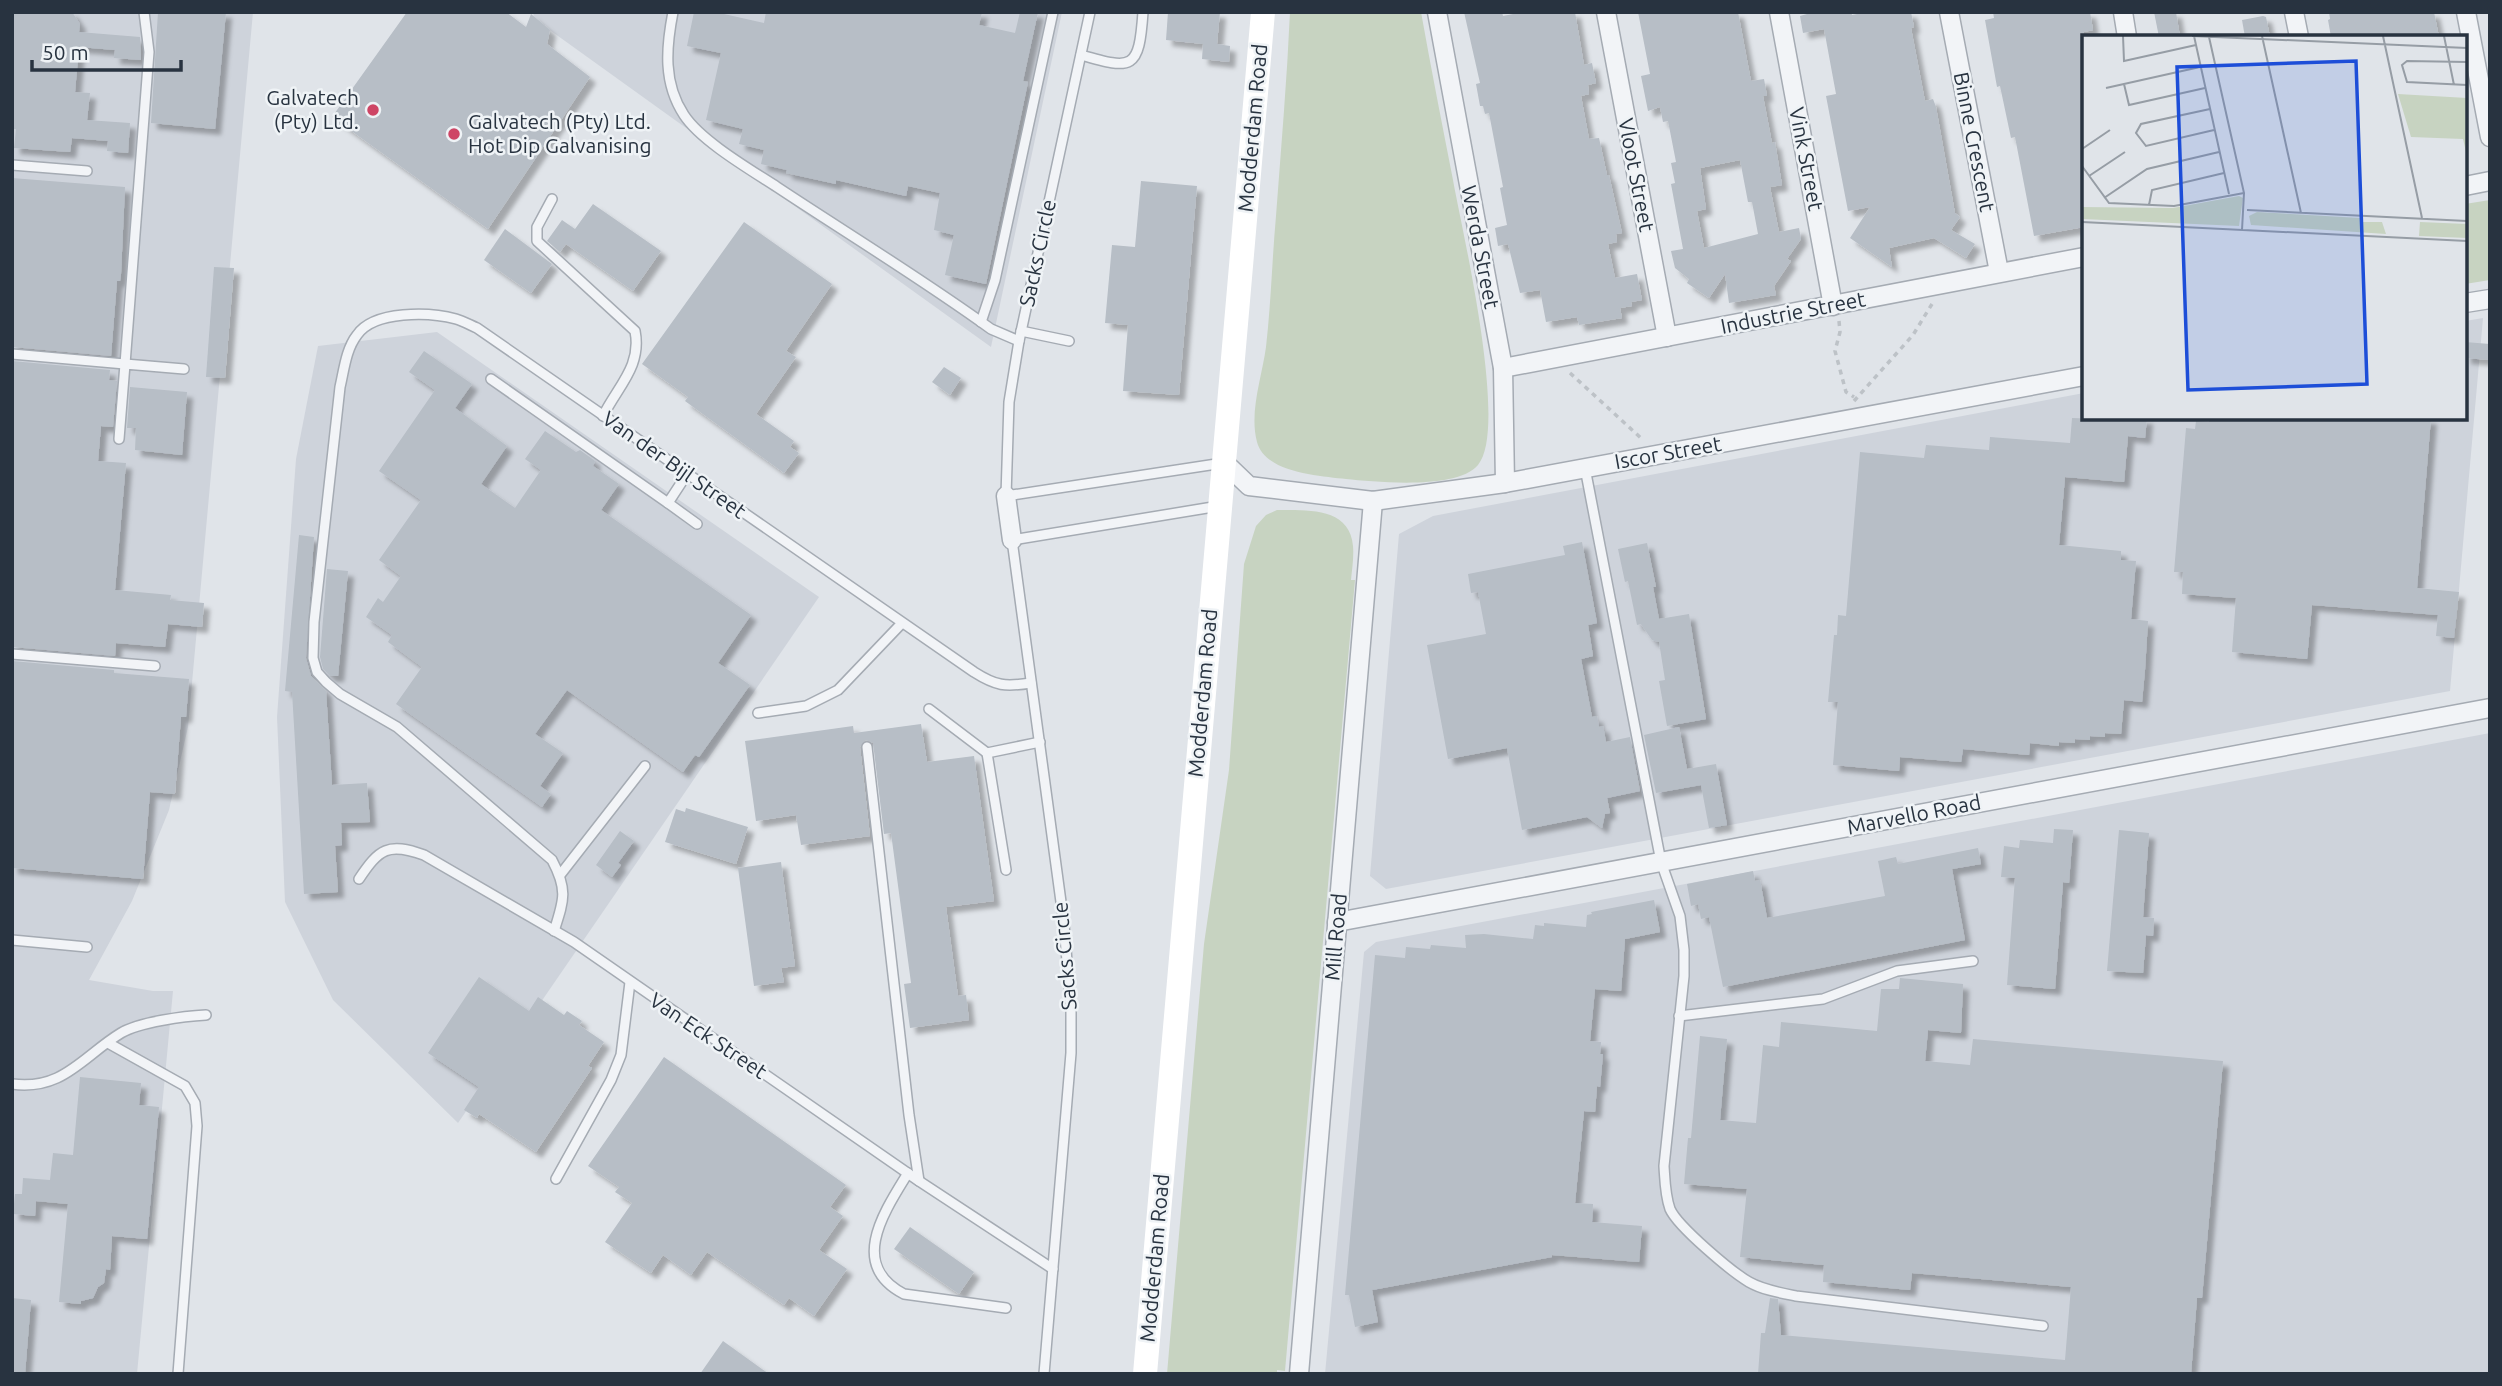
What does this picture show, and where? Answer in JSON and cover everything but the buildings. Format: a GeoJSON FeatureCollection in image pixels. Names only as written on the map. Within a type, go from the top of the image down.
{"type":"FeatureCollection","features":[{"type":"Feature","properties":{"kind":"street","name":"Modderdam Road"},"geometry":{"type":"LineString","coordinates":[[1145,1374],[1263,12]]}},
{"type":"Feature","properties":{"kind":"street","name":"Werda Street"},"geometry":{"type":"LineString","coordinates":[[1437,12],[1503,368],[1505,483]]}},
{"type":"Feature","properties":{"kind":"street","name":"Vloot Street"},"geometry":{"type":"LineString","coordinates":[[1606,12],[1667,337]]}},
{"type":"Feature","properties":{"kind":"street","name":"Vink Street"},"geometry":{"type":"LineString","coordinates":[[1779,12],[1833,306]]}},
{"type":"Feature","properties":{"kind":"street","name":"Binne Crescent"},"geometry":{"type":"LineString","coordinates":[[1949,12],[1999,272]]}},
{"type":"Feature","properties":{"kind":"street"},"geometry":{"type":"LineString","coordinates":[[2123,12],[2127,35]]}},
{"type":"Feature","properties":{"kind":"street"},"geometry":{"type":"LineString","coordinates":[[2294,12],[2299,35]]}},
{"type":"Feature","properties":{"kind":"street"},"geometry":{"type":"LineString","coordinates":[[2466,12],[2490,137]]}},
{"type":"Feature","properties":{"kind":"street"},"geometry":{"type":"LineString","coordinates":[[2467,186],[2490,181]]}},
{"type":"Feature","properties":{"kind":"street","name":"Industrie Street"},"geometry":{"type":"LineString","coordinates":[[1503,368],[2082,257]]}},
{"type":"Feature","properties":{"kind":"street"},"geometry":{"type":"LineString","coordinates":[[2467,303],[2490,299]]}},
{"type":"Feature","properties":{"kind":"street","name":"Iscor Street"},"geometry":{"type":"LineString","coordinates":[[1249,486],[1373,500],[1505,483],[2082,376]]}},
{"type":"Feature","properties":{"kind":"street"},"geometry":{"type":"LineString","coordinates":[[1221,506],[1249,486],[1225,463]]}},
{"type":"Feature","properties":{"kind":"street","name":"Sacks Circle"},"geometry":{"type":"LineString","coordinates":[[1006,496],[1012,540]]}},
{"type":"Feature","properties":{"kind":"street","name":"Mill Road"},"geometry":{"type":"LineString","coordinates":[[1299,1374],[1373,500]]}},
{"type":"Feature","properties":{"kind":"street","name":"Marvello Road"},"geometry":{"type":"LineString","coordinates":[[1338,922],[2490,708]]}},
{"type":"Feature","properties":{"kind":"lane"},"geometry":{"type":"LineString","coordinates":[[119,439],[149,52],[145,12]]}},
{"type":"Feature","properties":{"kind":"lane"},"geometry":{"type":"LineString","coordinates":[[673,12],[666,47],[668,75],[674,96],[685,117],[699,131],[742,164],[991,329],[1020,336],[1069,341]]}},
{"type":"Feature","properties":{"kind":"lane"},"geometry":{"type":"LineString","coordinates":[[981,322],[995,280],[1054,12]]}},
{"type":"Feature","properties":{"kind":"lane","name":"Sacks Circle"},"geometry":{"type":"LineString","coordinates":[[1006,496],[1009,402],[1020,336],[1090,12]]}},
{"type":"Feature","properties":{"kind":"lane"},"geometry":{"type":"LineString","coordinates":[[1081,55],[1116,65],[1128,63],[1137,53],[1143,12]]}},
{"type":"Feature","properties":{"kind":"lane"},"geometry":{"type":"LineString","coordinates":[[12,165],[87,171]]}},
{"type":"Feature","properties":{"kind":"lane"},"geometry":{"type":"LineString","coordinates":[[552,199],[537,227],[537,241],[635,331],[638,346],[635,363],[603,416]]}},
{"type":"Feature","properties":{"kind":"lane","name":"Van der Bijl Street"},"geometry":{"type":"LineString","coordinates":[[560,874],[552,860],[397,727],[340,694],[317,673],[313,658],[314,622],[340,387],[347,355],[356,336],[366,324],[386,317],[434,316],[457,319],[477,328],[993,684],[1008,686],[1031,683]]}},
{"type":"Feature","properties":{"kind":"lane"},"geometry":{"type":"LineString","coordinates":[[12,354],[184,369]]}},
{"type":"Feature","properties":{"kind":"lane"},"geometry":{"type":"LineString","coordinates":[[491,379],[697,524]]}},
{"type":"Feature","properties":{"kind":"lane"},"geometry":{"type":"LineString","coordinates":[[1006,496],[1225,463]]}},
{"type":"Feature","properties":{"kind":"lane"},"geometry":{"type":"LineString","coordinates":[[1585,468],[1661,862],[1680,916],[1684,976],[1664,1166],[1665,1193],[1674,1217],[1733,1272],[1751,1284],[1796,1296],[2043,1326]]}},
{"type":"Feature","properties":{"kind":"lane"},"geometry":{"type":"LineString","coordinates":[[668,503],[687,474]]}},
{"type":"Feature","properties":{"kind":"lane"},"geometry":{"type":"LineString","coordinates":[[1012,540],[1221,506]]}},
{"type":"Feature","properties":{"kind":"lane","name":"Sacks Circle"},"geometry":{"type":"LineString","coordinates":[[1012,540],[1065,924],[1071,1012],[1054,1269],[1044,1374]]}},
{"type":"Feature","properties":{"kind":"lane"},"geometry":{"type":"LineString","coordinates":[[758,713],[806,706],[838,690],[902,623]]}},
{"type":"Feature","properties":{"kind":"lane"},"geometry":{"type":"LineString","coordinates":[[12,654],[155,666]]}},
{"type":"Feature","properties":{"kind":"lane"},"geometry":{"type":"LineString","coordinates":[[929,709],[987,753],[1006,870]]}},
{"type":"Feature","properties":{"kind":"lane"},"geometry":{"type":"LineString","coordinates":[[987,753],[1040,742]]}},
{"type":"Feature","properties":{"kind":"lane"},"geometry":{"type":"LineString","coordinates":[[867,747],[919,1181]]}},
{"type":"Feature","properties":{"kind":"lane"},"geometry":{"type":"LineString","coordinates":[[554,931],[564,901],[565,890],[560,874],[645,766]]}},
{"type":"Feature","properties":{"kind":"lane","name":"Van Eck Street"},"geometry":{"type":"LineString","coordinates":[[359,879],[379,852],[405,848],[424,855],[554,931],[919,1181],[1054,1269]]}},
{"type":"Feature","properties":{"kind":"lane"},"geometry":{"type":"LineString","coordinates":[[12,940],[87,947]]}},
{"type":"Feature","properties":{"kind":"lane"},"geometry":{"type":"LineString","coordinates":[[1679,1016],[1823,999],[1896,971],[1973,961]]}},
{"type":"Feature","properties":{"kind":"lane"},"geometry":{"type":"LineString","coordinates":[[556,1179],[611,1080],[621,1055],[630,982]]}},
{"type":"Feature","properties":{"kind":"lane"},"geometry":{"type":"LineString","coordinates":[[12,1084],[46,1084],[79,1066],[124,1031],[180,1017],[206,1015]]}},
{"type":"Feature","properties":{"kind":"lane"},"geometry":{"type":"LineString","coordinates":[[108,1043],[185,1086],[195,1103],[197,1126],[178,1374]]}},
{"type":"Feature","properties":{"kind":"lane"},"geometry":{"type":"LineString","coordinates":[[908,1173],[877,1229],[875,1255],[879,1273],[889,1286],[904,1294],[1006,1308]]}},
{"type":"Feature","properties":{"kind":"path"},"geometry":{"type":"LineString","coordinates":[[1848,420],[1855,398],[1874,381],[1913,335],[1932,306],[1937,285]]}},
{"type":"Feature","properties":{"kind":"path"},"geometry":{"type":"LineString","coordinates":[[1833,306],[1840,332],[1835,351],[1846,392],[1855,398]]}},
{"type":"Feature","properties":{"kind":"path"},"geometry":{"type":"LineString","coordinates":[[1559,357],[1564,368],[1641,438],[1664,454]]}},
{"type":"Feature","properties":{"kind":"shaded area"},"geometry":{"type":"Polygon","coordinates":[[[12,12],[253,12],[188,727],[169,810],[132,901],[89,980],[153,991],[173,991],[137,1374],[12,1374],[12,12]]]}},
{"type":"Feature","properties":{"kind":"shaded area"},"geometry":{"type":"Polygon","coordinates":[[[534,12],[1062,12],[991,347],[533,18],[534,12]]]}},
{"type":"Feature","properties":{"kind":"shaded area"},"geometry":{"type":"Polygon","coordinates":[[[2483,318],[2450,691],[1386,889],[1370,876],[1399,534],[1433,516],[2082,393],[2082,420],[2467,420],[2467,321],[2483,318]]]}},
{"type":"Feature","properties":{"kind":"shaded area"},"geometry":{"type":"Polygon","coordinates":[[[437,332],[819,597],[458,1123],[333,1000],[285,902],[277,717],[296,459],[318,346],[437,332]]]}},
{"type":"Feature","properties":{"kind":"shaded area"},"geometry":{"type":"Polygon","coordinates":[[[2490,733],[2490,1374],[1325,1374],[1364,952],[1376,942],[2490,733]]]}},
{"type":"Feature","properties":{"kind":"green space"},"geometry":{"type":"Polygon","coordinates":[[[1290,12],[1421,12],[1473,282],[1486,372],[1486,444],[1478,465],[1468,473],[1453,478],[1416,482],[1377,482],[1322,476],[1282,467],[1262,452],[1257,442],[1254,419],[1268,331],[1290,12]]]}},
{"type":"Feature","properties":{"kind":"green space"},"geometry":{"type":"Polygon","coordinates":[[[2490,200],[2490,280],[2467,284],[2467,204],[2490,200]]]}},
{"type":"Feature","properties":{"kind":"green space"},"geometry":{"type":"Polygon","coordinates":[[[1277,510],[1325,513],[1344,524],[1350,533],[1353,546],[1351,580],[1355,580],[1285,1371],[1277,1370],[1277,1374],[1167,1374],[1204,944],[1229,770],[1244,564],[1256,526],[1266,515],[1277,510]]]}},
{"type":"Feature","properties":{"kind":"place","name":"Galvatech (Pty) Ltd."},"geometry":{"type":"Point","coordinates":[373,110]}},
{"type":"Feature","properties":{"kind":"place","name":"Galvatech (Pty) Ltd. Hot Dip Galvanising"},"geometry":{"type":"Point","coordinates":[454,134]}}]}
